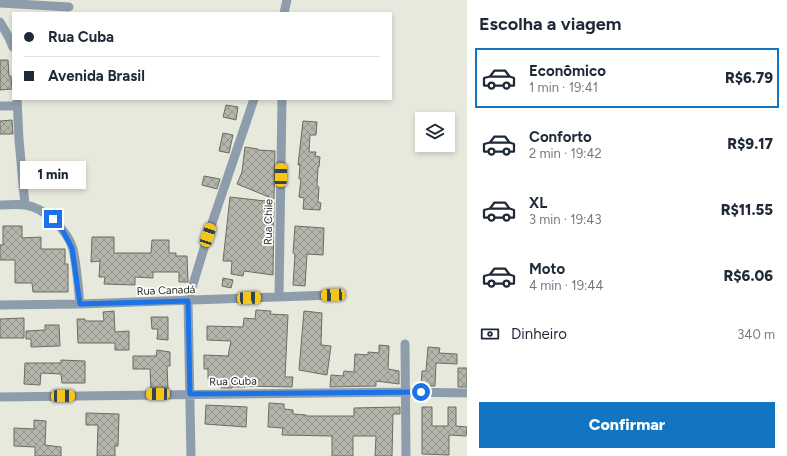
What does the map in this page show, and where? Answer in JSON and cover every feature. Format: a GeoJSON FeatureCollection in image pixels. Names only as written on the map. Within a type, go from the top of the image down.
{"type":"FeatureCollection","features":[{"type":"Feature","properties":{"kind":"street"},"geometry":{"type":"LineString","coordinates":[[284,12],[287,0]]}},
{"type":"Feature","properties":{"kind":"street"},"geometry":{"type":"LineString","coordinates":[[0,3],[69,7]]}},
{"type":"Feature","properties":{"kind":"street"},"geometry":{"type":"LineString","coordinates":[[0,22],[12,45]]}},
{"type":"Feature","properties":{"kind":"street"},"geometry":{"type":"LineString","coordinates":[[191,456],[188,301],[208,235],[254,100]]}},
{"type":"Feature","properties":{"kind":"street","name":"Rua Chile"},"geometry":{"type":"LineString","coordinates":[[279,297],[282,100]]}},
{"type":"Feature","properties":{"kind":"street"},"geometry":{"type":"LineString","coordinates":[[0,106],[17,103],[25,205]]}},
{"type":"Feature","properties":{"kind":"street"},"geometry":{"type":"LineString","coordinates":[[0,205],[25,205],[42,210],[53,219],[63,231],[72,248],[80,304]]}},
{"type":"Feature","properties":{"kind":"street","name":"Rua Canadá"},"geometry":{"type":"LineString","coordinates":[[0,305],[188,301],[333,295]]}},
{"type":"Feature","properties":{"kind":"street"},"geometry":{"type":"LineString","coordinates":[[405,344],[406,456]]}},
{"type":"Feature","properties":{"kind":"street","name":"Rua Cuba"},"geometry":{"type":"LineString","coordinates":[[0,396],[406,392],[467,393]]}},
{"type":"Feature","properties":{"kind":"building"},"geometry":{"type":"Polygon","coordinates":[[[0,60],[8,60],[12,89],[0,90],[0,60]]]}},
{"type":"Feature","properties":{"kind":"building"},"geometry":{"type":"Polygon","coordinates":[[[226,105],[238,107],[236,120],[223,117],[226,105]]]}},
{"type":"Feature","properties":{"kind":"building"},"geometry":{"type":"Polygon","coordinates":[[[12,120],[13,134],[0,134],[0,121],[12,120]]]}},
{"type":"Feature","properties":{"kind":"building"},"geometry":{"type":"Polygon","coordinates":[[[303,121],[317,122],[316,135],[310,135],[309,152],[316,152],[315,156],[320,157],[317,186],[319,187],[318,202],[321,203],[320,210],[303,209],[304,198],[299,197],[301,179],[299,179],[300,165],[298,165],[303,121]]]}},
{"type":"Feature","properties":{"kind":"building"},"geometry":{"type":"Polygon","coordinates":[[[223,133],[233,135],[229,153],[219,151],[223,133]]]}},
{"type":"Feature","properties":{"kind":"building"},"geometry":{"type":"Polygon","coordinates":[[[245,147],[258,150],[275,151],[274,199],[237,184],[242,172],[245,147]]]}},
{"type":"Feature","properties":{"kind":"building"},"geometry":{"type":"Polygon","coordinates":[[[204,176],[220,179],[217,189],[202,185],[204,176]]]}},
{"type":"Feature","properties":{"kind":"building"},"geometry":{"type":"Polygon","coordinates":[[[230,197],[274,202],[273,275],[244,271],[243,276],[231,274],[232,261],[223,261],[230,197]]]}},
{"type":"Feature","properties":{"kind":"building"},"geometry":{"type":"Polygon","coordinates":[[[3,226],[22,226],[22,238],[41,237],[41,249],[65,249],[65,264],[68,264],[68,292],[33,292],[32,283],[15,283],[15,260],[0,260],[0,245],[3,245],[3,226]]]}},
{"type":"Feature","properties":{"kind":"building"},"geometry":{"type":"Polygon","coordinates":[[[295,226],[324,228],[323,255],[307,254],[305,286],[293,285],[295,226]]]}},
{"type":"Feature","properties":{"kind":"building"},"geometry":{"type":"Polygon","coordinates":[[[92,237],[114,237],[114,253],[151,253],[152,240],[169,240],[169,253],[176,253],[176,256],[187,256],[188,282],[179,282],[179,272],[153,272],[153,278],[135,277],[135,285],[104,284],[105,277],[99,277],[100,261],[91,262],[92,237]]]}},
{"type":"Feature","properties":{"kind":"building"},"geometry":{"type":"Polygon","coordinates":[[[223,278],[233,280],[231,288],[222,286],[223,278]]]}},
{"type":"Feature","properties":{"kind":"building"},"geometry":{"type":"Polygon","coordinates":[[[256,310],[271,311],[270,314],[288,315],[285,377],[293,377],[292,387],[245,386],[221,388],[222,379],[208,379],[208,369],[204,369],[204,355],[228,356],[231,341],[207,340],[207,326],[243,327],[244,318],[255,319],[256,310]]]}},
{"type":"Feature","properties":{"kind":"building"},"geometry":{"type":"Polygon","coordinates":[[[114,311],[115,332],[129,331],[129,350],[115,350],[115,343],[78,343],[77,319],[85,319],[85,321],[104,321],[103,312],[114,311]]]}},
{"type":"Feature","properties":{"kind":"building"},"geometry":{"type":"Polygon","coordinates":[[[304,311],[322,313],[321,345],[331,346],[327,375],[299,370],[304,311]]]}},
{"type":"Feature","properties":{"kind":"building"},"geometry":{"type":"Polygon","coordinates":[[[151,317],[168,317],[168,340],[157,339],[158,329],[152,329],[151,317]]]}},
{"type":"Feature","properties":{"kind":"building"},"geometry":{"type":"Polygon","coordinates":[[[24,318],[24,338],[0,338],[0,319],[24,318]]]}},
{"type":"Feature","properties":{"kind":"building"},"geometry":{"type":"Polygon","coordinates":[[[45,325],[59,325],[60,346],[31,347],[31,339],[26,339],[26,331],[45,330],[45,325]]]}},
{"type":"Feature","properties":{"kind":"building"},"geometry":{"type":"Polygon","coordinates":[[[379,345],[389,346],[388,369],[399,371],[399,384],[376,381],[376,386],[330,387],[331,375],[343,376],[344,371],[354,372],[355,354],[368,355],[368,352],[379,353],[379,345]]]}},
{"type":"Feature","properties":{"kind":"building"},"geometry":{"type":"Polygon","coordinates":[[[428,347],[440,348],[439,353],[457,354],[457,364],[436,363],[435,386],[421,386],[422,371],[426,371],[428,347]]]}},
{"type":"Feature","properties":{"kind":"building"},"geometry":{"type":"Polygon","coordinates":[[[157,350],[170,352],[170,366],[167,366],[168,389],[151,389],[150,369],[133,369],[133,356],[156,356],[157,350]]]}},
{"type":"Feature","properties":{"kind":"building"},"geometry":{"type":"Polygon","coordinates":[[[61,360],[85,361],[85,383],[62,383],[61,374],[41,373],[40,385],[24,384],[25,363],[61,363],[61,360]]]}},
{"type":"Feature","properties":{"kind":"building"},"geometry":{"type":"Polygon","coordinates":[[[458,368],[467,368],[467,387],[458,387],[458,368]]]}},
{"type":"Feature","properties":{"kind":"building"},"geometry":{"type":"Polygon","coordinates":[[[269,403],[284,404],[284,409],[293,410],[293,414],[306,416],[354,416],[354,408],[400,407],[400,414],[393,414],[392,456],[375,456],[376,436],[353,436],[353,456],[332,456],[332,436],[282,435],[283,428],[268,427],[269,403]]]}},
{"type":"Feature","properties":{"kind":"building"},"geometry":{"type":"Polygon","coordinates":[[[206,405],[247,407],[246,427],[205,424],[206,405]]]}},
{"type":"Feature","properties":{"kind":"building"},"geometry":{"type":"Polygon","coordinates":[[[422,407],[432,407],[432,426],[448,426],[448,407],[456,407],[456,426],[467,427],[466,436],[449,435],[449,455],[422,454],[422,407]]]}},
{"type":"Feature","properties":{"kind":"building"},"geometry":{"type":"Polygon","coordinates":[[[86,413],[119,414],[118,446],[115,446],[115,456],[97,456],[98,425],[86,425],[86,413]]]}},
{"type":"Feature","properties":{"kind":"building"},"geometry":{"type":"Polygon","coordinates":[[[34,420],[46,421],[45,445],[61,447],[61,456],[35,456],[35,447],[14,446],[14,428],[34,429],[34,420]]]}},
{"type":"Feature","properties":{"kind":"route"},"geometry":{"type":"LineString","coordinates":[[53,219],[63,231],[72,248],[80,304],[188,301],[190,394],[421,392]]}}]}
